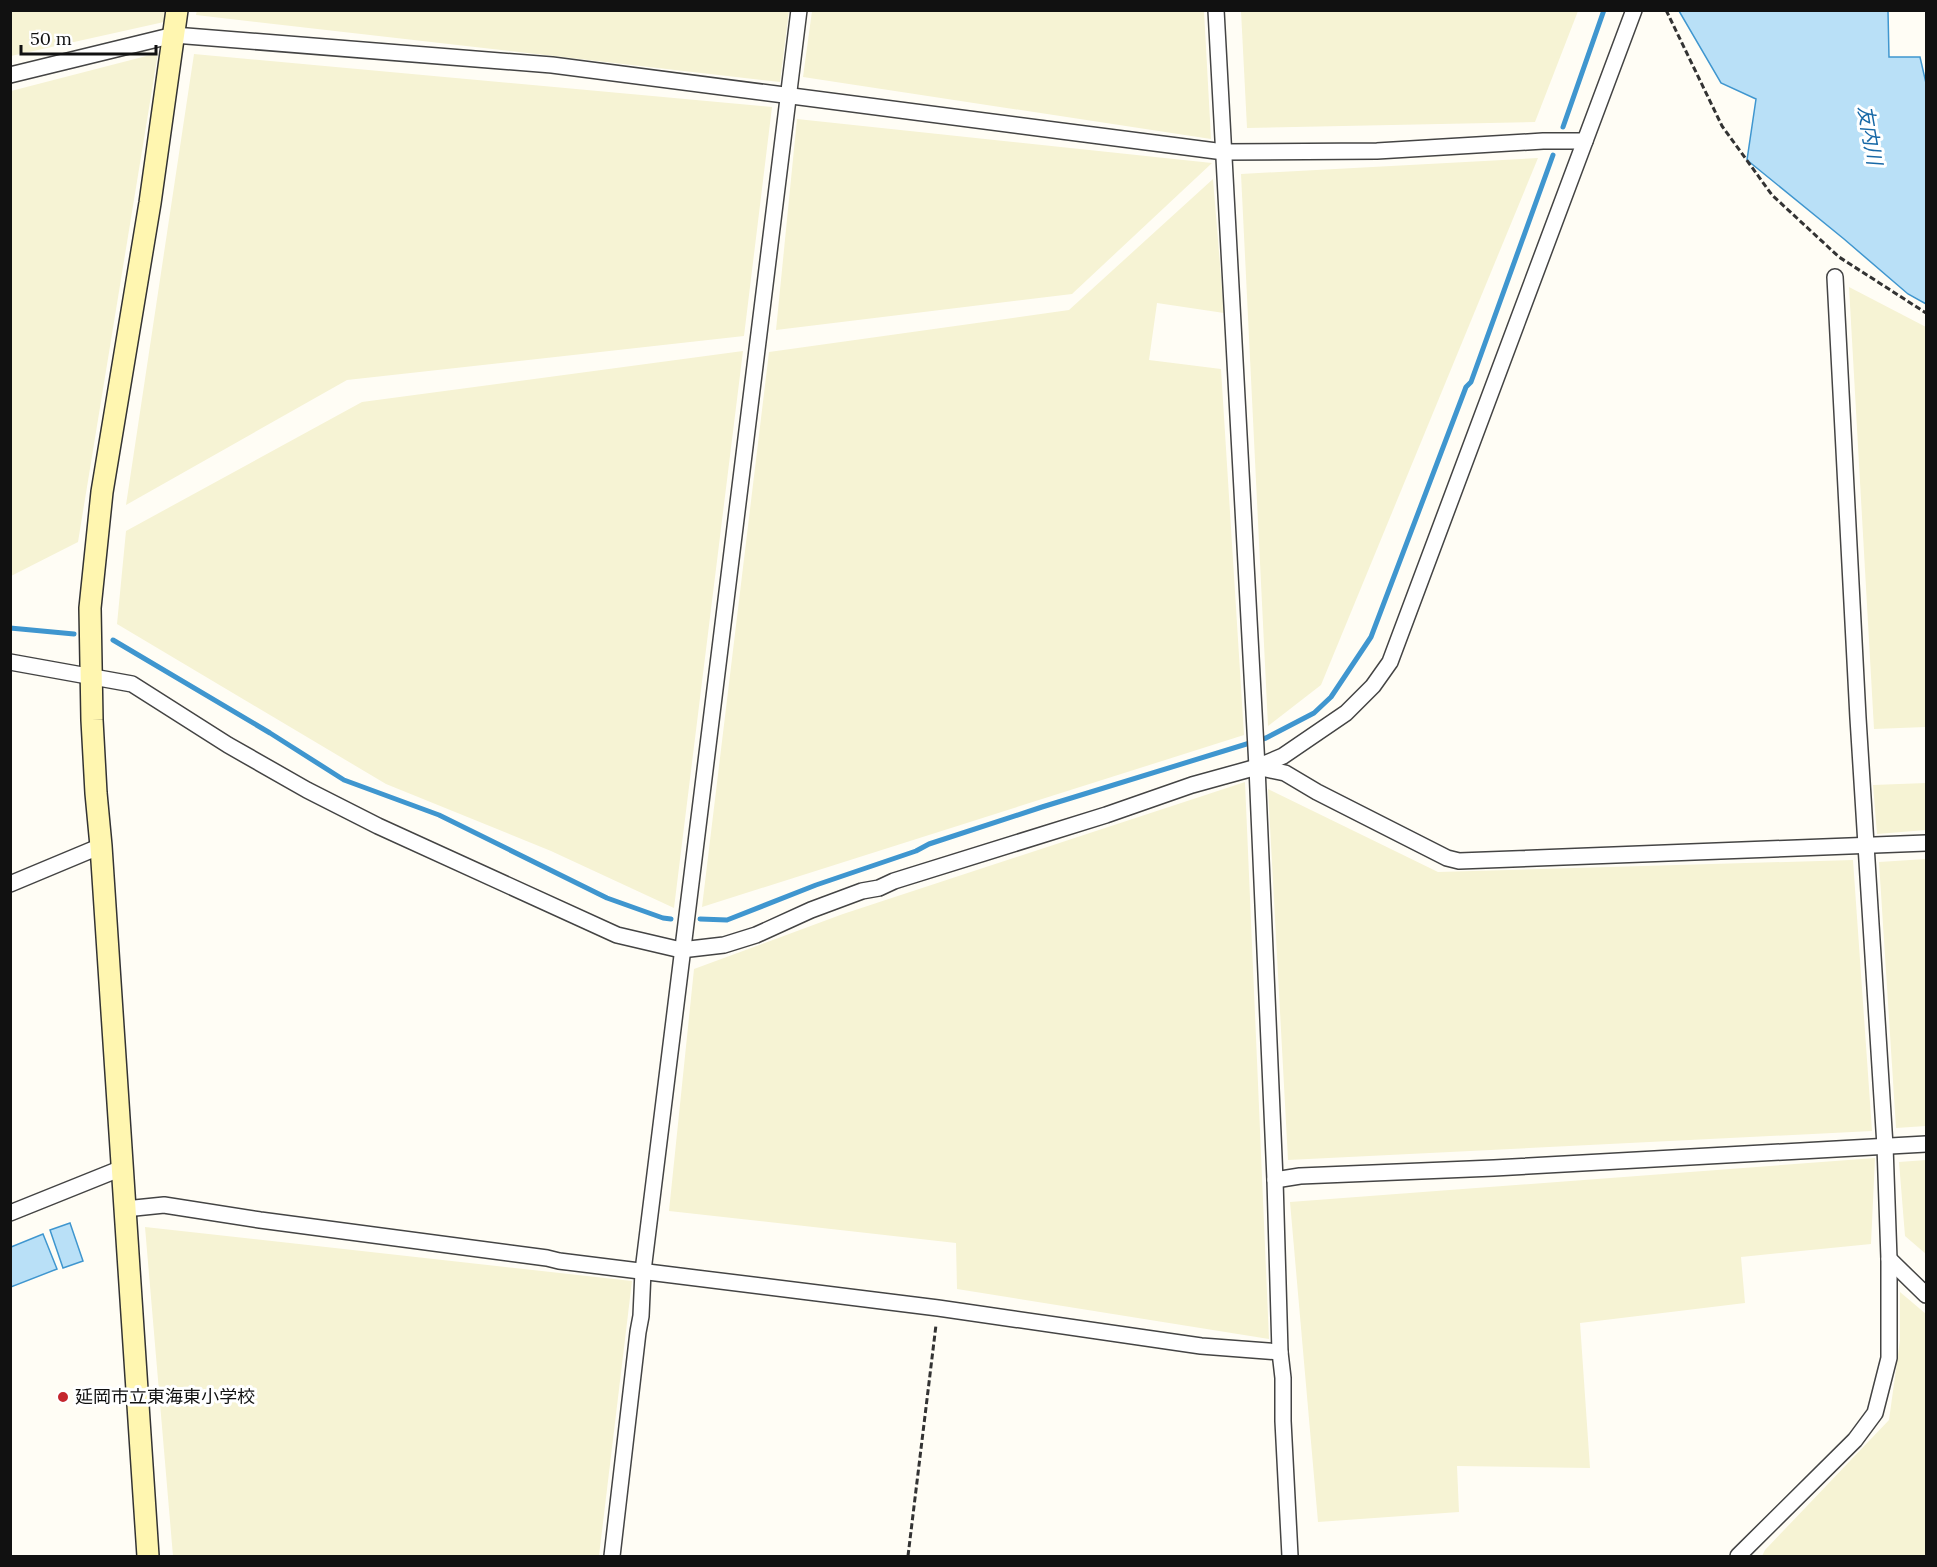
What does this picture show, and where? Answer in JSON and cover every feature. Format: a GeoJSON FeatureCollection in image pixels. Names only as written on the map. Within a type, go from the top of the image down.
{"type":"FeatureCollection","features":[{"type":"Feature","properties":{"kind":"street"},"geometry":{"type":"LineString","coordinates":[[148,1557],[96,793],[90,608],[102,492],[150,203],[177,10]]}},
{"type":"Feature","properties":{"kind":"street"},"geometry":{"type":"LineString","coordinates":[[612,1557],[681,950],[799,10]]}},
{"type":"Feature","properties":{"kind":"street"},"geometry":{"type":"LineString","coordinates":[[1216,10],[1257,767],[1290,1557]]}},
{"type":"Feature","properties":{"kind":"street"},"geometry":{"type":"LineString","coordinates":[[10,662],[132,684],[258,762],[378,826],[617,935],[681,950],[724,945],[756,935],[811,910],[862,891],[879,888],[894,881],[1116,812],[1192,785],[1257,767],[1283,756],[1346,713],[1373,686],[1390,662],[1634,10]]}},
{"type":"Feature","properties":{"kind":"street"},"geometry":{"type":"LineString","coordinates":[[10,75],[174,35],[552,65],[1224,152],[1377,151],[1543,141],[1585,141]]}},
{"type":"Feature","properties":{"kind":"street"},"geometry":{"type":"LineString","coordinates":[[1738,1557],[1855,1440],[1875,1413],[1889,1358],[1885,1146],[1834,278]]}},
{"type":"Feature","properties":{"kind":"street"},"geometry":{"type":"LineString","coordinates":[[1257,767],[1285,773],[1447,858],[1459,861],[1926,843]]}},
{"type":"Feature","properties":{"kind":"street"},"geometry":{"type":"LineString","coordinates":[[10,884],[101,846]]}},
{"type":"Feature","properties":{"kind":"street"},"geometry":{"type":"LineString","coordinates":[[1275,1180],[1300,1176],[1494,1168],[1926,1144]]}},
{"type":"Feature","properties":{"kind":"street"},"geometry":{"type":"LineString","coordinates":[[10,1213],[122,1168]]}},
{"type":"Feature","properties":{"kind":"street"},"geometry":{"type":"LineString","coordinates":[[125,1209],[164,1205],[643,1271],[938,1308],[1201,1346],[1280,1352]]}},
{"type":"Feature","properties":{"kind":"street"},"geometry":{"type":"LineString","coordinates":[[1888,1259],[1926,1295]]}},
{"type":"Feature","properties":{"kind":"path"},"geometry":{"type":"LineString","coordinates":[[1666,10],[1722,126],[1772,195],[1839,257],[1926,313]]}},
{"type":"Feature","properties":{"kind":"path"},"geometry":{"type":"LineString","coordinates":[[908,1557],[938,1308]]}},
{"type":"Feature","properties":{"kind":"shaded area"},"geometry":{"type":"Polygon","coordinates":[[[197,10],[789,11],[780,82],[196,15],[197,10]]]}},
{"type":"Feature","properties":{"kind":"shaded area"},"geometry":{"type":"Polygon","coordinates":[[[1241,10],[1578,11],[1535,122],[1247,128],[1241,10]]]}},
{"type":"Feature","properties":{"kind":"shaded area"},"geometry":{"type":"Polygon","coordinates":[[[10,11],[165,11],[164,22],[11,56],[10,11]]]}},
{"type":"Feature","properties":{"kind":"shaded area"},"geometry":{"type":"Polygon","coordinates":[[[812,11],[1204,11],[1211,139],[803,77],[812,11]]]}},
{"type":"Feature","properties":{"kind":"shaded area"},"geometry":{"type":"Polygon","coordinates":[[[158,53],[78,542],[11,576],[11,91],[158,53]]]}},
{"type":"Feature","properties":{"kind":"shaded area"},"geometry":{"type":"Polygon","coordinates":[[[194,54],[772,107],[744,336],[347,380],[126,505],[194,54]]]}},
{"type":"Feature","properties":{"kind":"shaded area"},"geometry":{"type":"Polygon","coordinates":[[[797,119],[1212,163],[1072,294],[776,330],[797,119]]]}},
{"type":"Feature","properties":{"kind":"shaded area"},"geometry":{"type":"Polygon","coordinates":[[[1538,158],[1321,685],[1268,726],[1241,174],[1538,158]]]}},
{"type":"Feature","properties":{"kind":"shaded area"},"geometry":{"type":"Polygon","coordinates":[[[1213,179],[1224,313],[1157,303],[1149,360],[1221,369],[1244,735],[702,907],[769,352],[1069,310],[1213,179]]]}},
{"type":"Feature","properties":{"kind":"shaded area"},"geometry":{"type":"Polygon","coordinates":[[[1849,287],[1926,327],[1926,727],[1874,729],[1849,287]]]}},
{"type":"Feature","properties":{"kind":"shaded area"},"geometry":{"type":"Polygon","coordinates":[[[743,351],[674,908],[551,851],[386,784],[117,624],[126,531],[362,402],[743,351]]]}},
{"type":"Feature","properties":{"kind":"shaded area"},"geometry":{"type":"Polygon","coordinates":[[[1245,782],[1269,1339],[957,1289],[956,1243],[669,1211],[694,969],[843,914],[1245,782]]]}},
{"type":"Feature","properties":{"kind":"shaded area"},"geometry":{"type":"Polygon","coordinates":[[[1926,783],[1926,830],[1877,834],[1873,785],[1926,783]]]}},
{"type":"Feature","properties":{"kind":"shaded area"},"geometry":{"type":"Polygon","coordinates":[[[1268,789],[1438,872],[1853,860],[1872,1131],[1288,1160],[1268,789]]]}},
{"type":"Feature","properties":{"kind":"shaded area"},"geometry":{"type":"Polygon","coordinates":[[[1926,859],[1926,1126],[1896,1128],[1879,862],[1926,859]]]}},
{"type":"Feature","properties":{"kind":"shaded area"},"geometry":{"type":"Polygon","coordinates":[[[1875,1158],[1871,1244],[1741,1257],[1745,1303],[1580,1323],[1590,1468],[1457,1466],[1459,1512],[1318,1522],[1290,1202],[1875,1158]]]}},
{"type":"Feature","properties":{"kind":"shaded area"},"geometry":{"type":"Polygon","coordinates":[[[1926,1160],[1926,1254],[1905,1236],[1899,1162],[1926,1160]]]}},
{"type":"Feature","properties":{"kind":"shaded area"},"geometry":{"type":"Polygon","coordinates":[[[145,1227],[632,1281],[599,1556],[173,1556],[145,1227]]]}},
{"type":"Feature","properties":{"kind":"shaded area"},"geometry":{"type":"Polygon","coordinates":[[[1900,1292],[1926,1314],[1926,1556],[1762,1556],[1765,1550],[1889,1420],[1900,1340],[1900,1292]]]}},
{"type":"Feature","properties":{"kind":"water","name":"友内川"},"geometry":{"type":"Polygon","coordinates":[[[1679,11],[1888,11],[1889,57],[1920,57],[1926,83],[1926,304],[1908,294],[1747,160],[1756,99],[1721,83],[1679,11]]]}},
{"type":"Feature","properties":{"kind":"water"},"geometry":{"type":"Polygon","coordinates":[[[70,1223],[83,1261],[63,1268],[50,1230],[70,1223]]]}},
{"type":"Feature","properties":{"kind":"water"},"geometry":{"type":"Polygon","coordinates":[[[43,1234],[57,1269],[11,1287],[11,1247],[43,1234]]]}},
{"type":"Feature","properties":{"kind":"waterway"},"geometry":{"type":"LineString","coordinates":[[1563,127],[1604,10]]}},
{"type":"Feature","properties":{"kind":"waterway"},"geometry":{"type":"LineString","coordinates":[[700,919],[727,920],[816,885],[916,851],[929,844],[1266,738],[1314,713],[1331,697],[1371,637],[1466,387],[1471,382],[1553,155]]}},
{"type":"Feature","properties":{"kind":"waterway"},"geometry":{"type":"LineString","coordinates":[[10,628],[74,634]]}},
{"type":"Feature","properties":{"kind":"waterway"},"geometry":{"type":"LineString","coordinates":[[113,640],[270,733],[344,780],[439,815],[607,898],[671,919]]}},
{"type":"Feature","properties":{"kind":"place","name":"延岡市立東海東小学校"},"geometry":{"type":"Point","coordinates":[63,1397]}}]}
